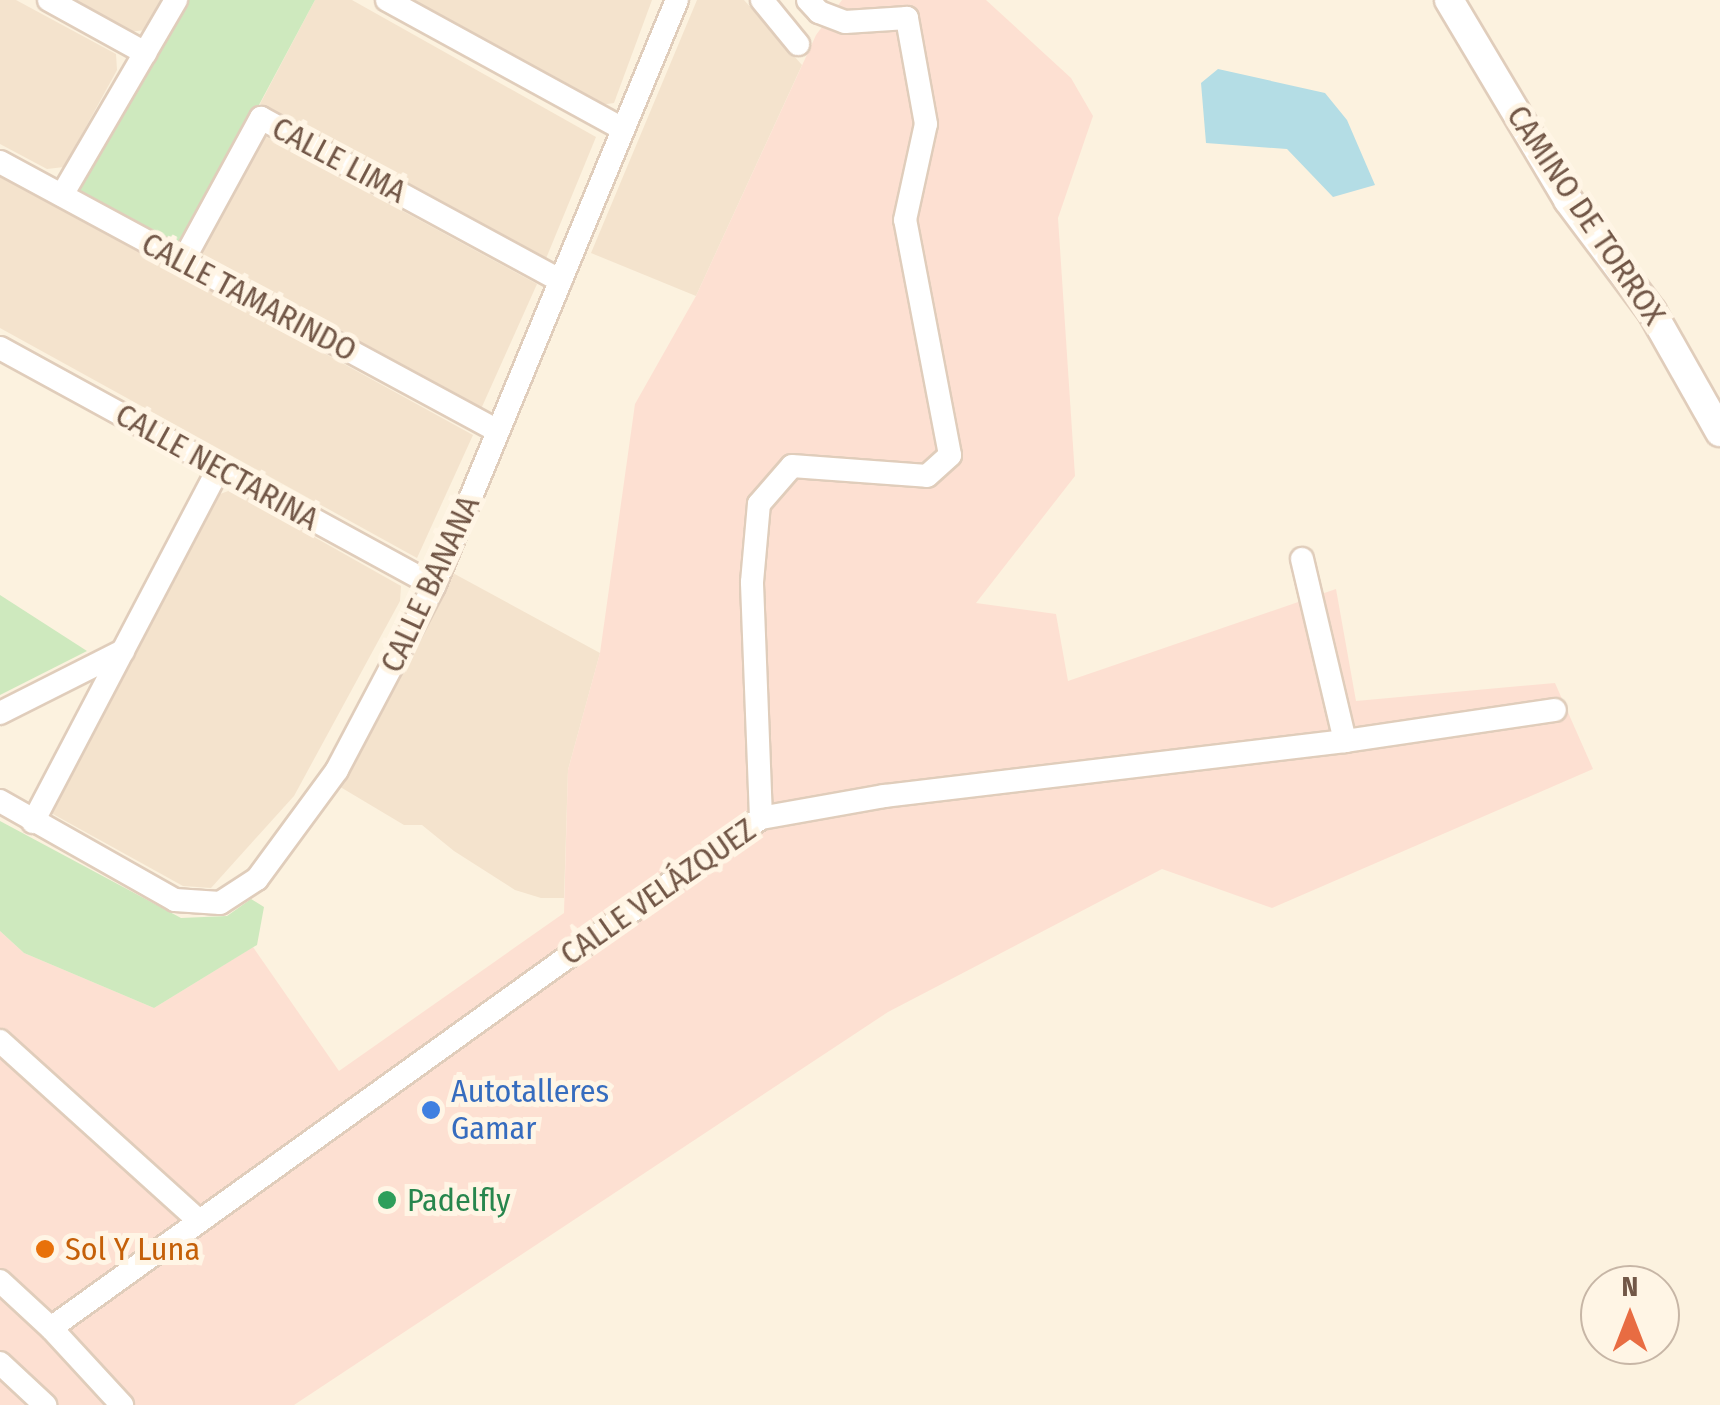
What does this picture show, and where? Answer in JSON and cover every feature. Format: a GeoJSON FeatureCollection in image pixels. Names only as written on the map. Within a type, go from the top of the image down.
{"type":"FeatureCollection","features":[{"type":"Feature","properties":{"kind":"street"},"geometry":{"type":"LineString","coordinates":[[49,0],[145,52]]}},
{"type":"Feature","properties":{"kind":"street"},"geometry":{"type":"LineString","coordinates":[[62,196],[176,0]]}},
{"type":"Feature","properties":{"kind":"street"},"geometry":{"type":"LineString","coordinates":[[388,0],[623,129]]}},
{"type":"Feature","properties":{"kind":"street","name":"CALLE BANANA"},"geometry":{"type":"LineString","coordinates":[[0,801],[175,900],[220,903],[257,879],[337,770],[434,586],[676,0]]}},
{"type":"Feature","properties":{"kind":"street"},"geometry":{"type":"LineString","coordinates":[[762,0],[798,44]]}},
{"type":"Feature","properties":{"kind":"street","name":"CAMINO DE TORROX"},"geometry":{"type":"LineString","coordinates":[[1449,0],[1568,200],[1652,312],[1720,432]]}},
{"type":"Feature","properties":{"kind":"street"},"geometry":{"type":"LineString","coordinates":[[761,818],[752,582],[759,504],[792,466],[927,476],[950,454],[905,220],[926,124],[908,18],[844,22],[814,6]]}},
{"type":"Feature","properties":{"kind":"street","name":"CALLE LIMA"},"geometry":{"type":"LineString","coordinates":[[183,261],[261,118],[560,280]]}},
{"type":"Feature","properties":{"kind":"street","name":"CALLE TAMARINDO"},"geometry":{"type":"LineString","coordinates":[[0,162],[498,431]]}},
{"type":"Feature","properties":{"kind":"street","name":"CALLE NECTARINA"},"geometry":{"type":"LineString","coordinates":[[0,348],[434,586]]}},
{"type":"Feature","properties":{"kind":"street"},"geometry":{"type":"LineString","coordinates":[[33,822],[220,468]]}},
{"type":"Feature","properties":{"kind":"street"},"geometry":{"type":"LineString","coordinates":[[1302,559],[1345,741]]}},
{"type":"Feature","properties":{"kind":"street"},"geometry":{"type":"LineString","coordinates":[[0,714],[123,650]]}},
{"type":"Feature","properties":{"kind":"street","name":"CALLE VELÁZQUEZ"},"geometry":{"type":"LineString","coordinates":[[51,1328],[761,818],[884,796],[1345,741],[1555,710]]}},
{"type":"Feature","properties":{"kind":"street"},"geometry":{"type":"LineString","coordinates":[[0,1041],[198,1220]]}},
{"type":"Feature","properties":{"kind":"street"},"geometry":{"type":"LineString","coordinates":[[0,1282],[51,1328],[122,1405]]}},
{"type":"Feature","properties":{"kind":"street"},"geometry":{"type":"LineString","coordinates":[[0,1363],[46,1405]]}},
{"type":"Feature","properties":{"kind":"shaded area"},"geometry":{"type":"Polygon","coordinates":[[[0,0],[16,0],[116,54],[117,70],[64,167],[47,169],[0,144],[0,0]]]}},
{"type":"Feature","properties":{"kind":"shaded area"},"geometry":{"type":"Polygon","coordinates":[[[70,0],[164,0],[147,30],[127,32],[70,0]]]}},
{"type":"Feature","properties":{"kind":"shaded area"},"geometry":{"type":"Polygon","coordinates":[[[315,0],[352,0],[596,137],[545,261],[260,104],[315,0]]]}},
{"type":"Feature","properties":{"kind":"shaded area"},"geometry":{"type":"Polygon","coordinates":[[[409,0],[652,0],[614,103],[600,105],[409,0]]]}},
{"type":"Feature","properties":{"kind":"shaded area"},"geometry":{"type":"Polygon","coordinates":[[[697,0],[744,0],[802,65],[696,296],[591,253],[697,0]]]}},
{"type":"Feature","properties":{"kind":"shaded area"},"geometry":{"type":"Polygon","coordinates":[[[842,0],[986,0],[1071,78],[1093,116],[1058,218],[1075,476],[976,603],[1056,614],[1068,681],[1336,589],[1356,701],[1555,683],[1593,769],[1272,908],[1162,869],[888,1012],[294,1405],[0,1405],[0,931],[24,953],[154,1008],[253,947],[339,1071],[564,913],[568,770],[600,653],[635,404],[696,296],[816,35],[842,0]]]}},
{"type":"Feature","properties":{"kind":"shaded area"},"geometry":{"type":"Polygon","coordinates":[[[261,134],[537,284],[481,409],[197,252],[261,134]]]}},
{"type":"Feature","properties":{"kind":"shaded area"},"geometry":{"type":"Polygon","coordinates":[[[0,175],[473,435],[417,558],[0,328],[0,175]]]}},
{"type":"Feature","properties":{"kind":"shaded area"},"geometry":{"type":"Polygon","coordinates":[[[231,490],[401,586],[400,601],[294,796],[211,888],[183,886],[51,813],[52,800],[220,494],[231,490]]]}},
{"type":"Feature","properties":{"kind":"shaded area"},"geometry":{"type":"Polygon","coordinates":[[[451,572],[600,653],[568,770],[564,898],[541,898],[515,890],[422,825],[404,825],[337,785],[451,572]]]}},
{"type":"Feature","properties":{"kind":"green space"},"geometry":{"type":"Polygon","coordinates":[[[183,0],[315,0],[180,253],[72,192],[183,0]]]}},
{"type":"Feature","properties":{"kind":"green space"},"geometry":{"type":"Polygon","coordinates":[[[0,595],[87,651],[0,695],[0,595]]]}},
{"type":"Feature","properties":{"kind":"green space"},"geometry":{"type":"Polygon","coordinates":[[[0,821],[181,918],[227,916],[251,899],[264,907],[257,945],[154,1008],[24,953],[0,931],[0,821]]]}},
{"type":"Feature","properties":{"kind":"water"},"geometry":{"type":"Polygon","coordinates":[[[1218,69],[1325,93],[1347,120],[1375,185],[1333,197],[1287,149],[1206,143],[1201,83],[1218,69]]]}},
{"type":"Feature","properties":{"kind":"place","name":"Autotalleres Gamar"},"geometry":{"type":"Point","coordinates":[431,1110]}},
{"type":"Feature","properties":{"kind":"place","name":"Padelfly"},"geometry":{"type":"Point","coordinates":[387,1200]}},
{"type":"Feature","properties":{"kind":"place","name":"Sol Y Luna"},"geometry":{"type":"Point","coordinates":[45,1249]}}]}
